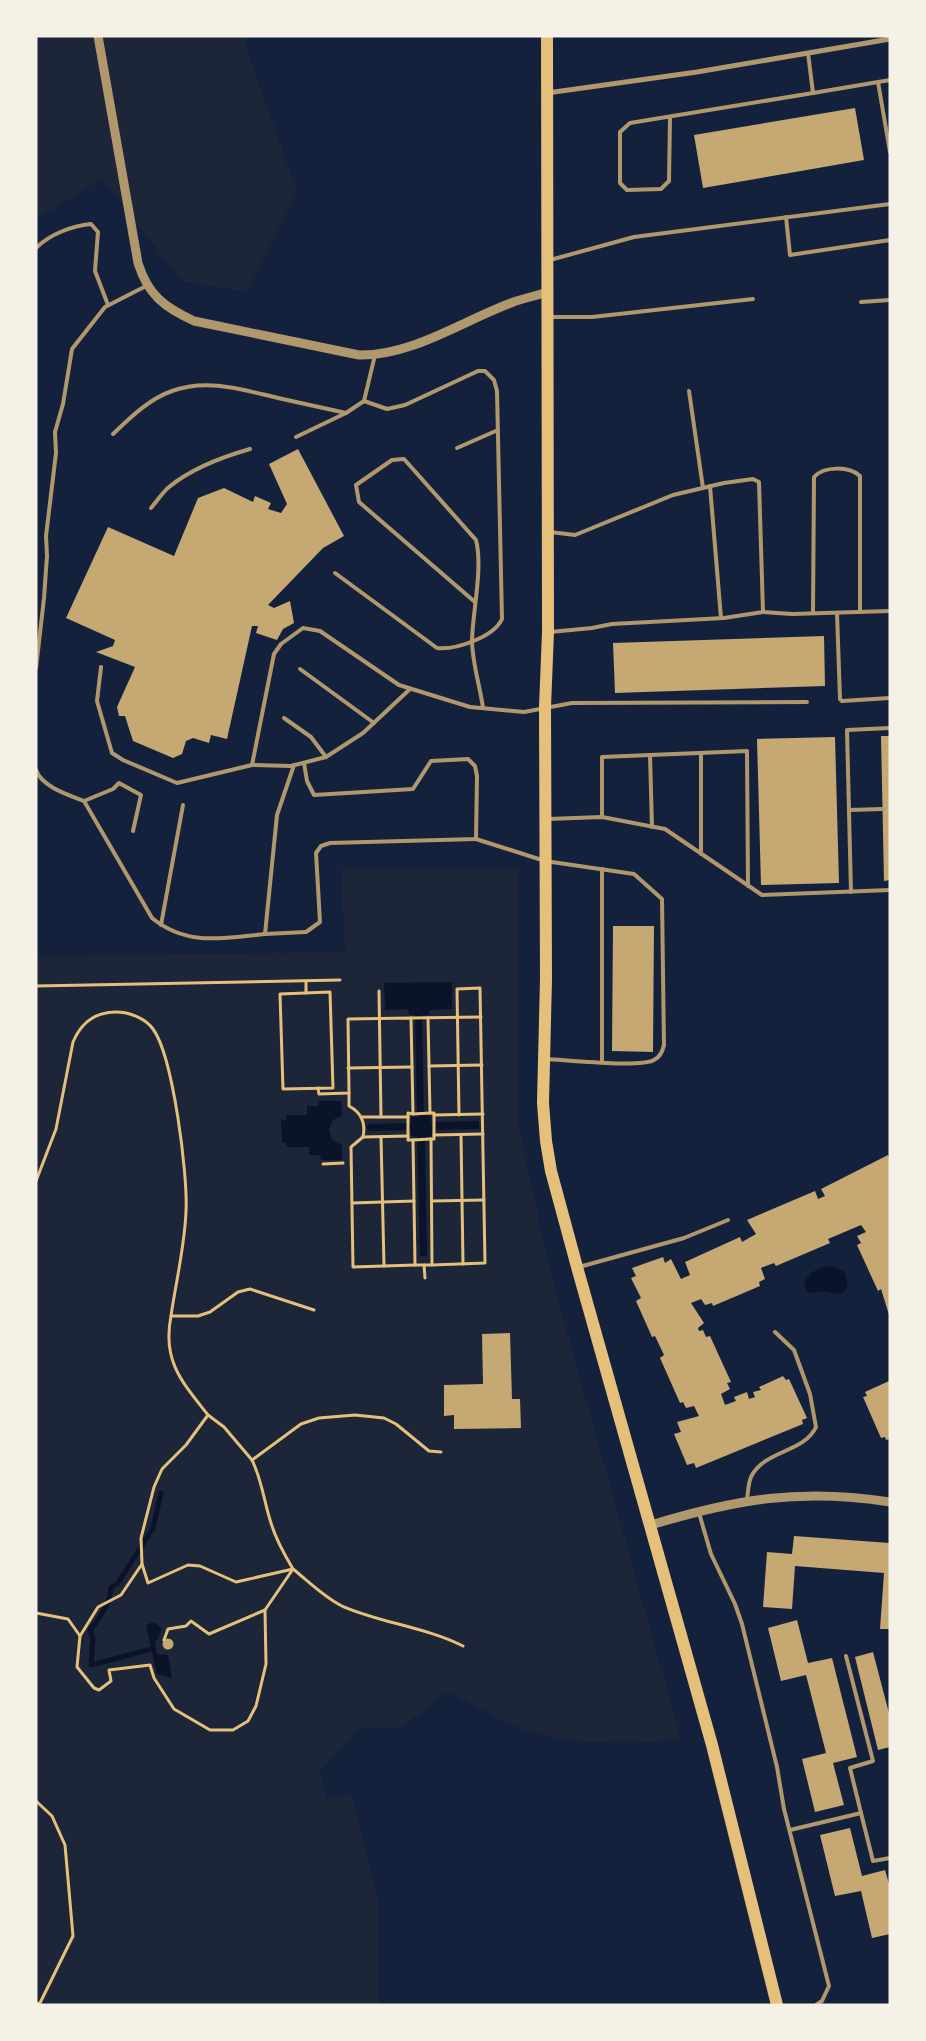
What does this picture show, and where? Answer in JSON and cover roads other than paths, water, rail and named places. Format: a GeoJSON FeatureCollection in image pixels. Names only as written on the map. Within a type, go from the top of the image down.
{"type":"FeatureCollection","features":[{"type":"Feature","properties":{"kind":"main road"},"geometry":{"type":"LineString","coordinates":[[547,36],[548,632],[544,707],[546,1059],[543,1103],[546,1141],[551,1171],[577,1267],[712,1745],[777,2005]]}},
{"type":"Feature","properties":{"kind":"street"},"geometry":{"type":"LineString","coordinates":[[98,36],[135,249],[146,286],[173,311],[194,320],[358,355],[375,355],[401,350],[512,302],[548,292]]}},
{"type":"Feature","properties":{"kind":"street"},"geometry":{"type":"LineString","coordinates":[[546,93],[697,72],[889,38]]}},
{"type":"Feature","properties":{"kind":"street"},"geometry":{"type":"LineString","coordinates":[[651,1525],[699,1510],[747,1500],[780,1496],[817,1494],[890,1502]]}},
{"type":"Feature","properties":{"kind":"lane"},"geometry":{"type":"LineString","coordinates":[[808,53],[813,93]]}},
{"type":"Feature","properties":{"kind":"lane"},"geometry":{"type":"LineString","coordinates":[[670,118],[670,181],[661,189],[627,190],[620,183],[620,132],[630,123],[670,118],[890,80]]}},
{"type":"Feature","properties":{"kind":"lane"},"geometry":{"type":"LineString","coordinates":[[878,82],[890,152]]}},
{"type":"Feature","properties":{"kind":"lane"},"geometry":{"type":"LineString","coordinates":[[548,261],[634,238],[786,216],[890,204]]}},
{"type":"Feature","properties":{"kind":"lane"},"geometry":{"type":"LineString","coordinates":[[786,216],[790,254],[890,240]]}},
{"type":"Feature","properties":{"kind":"lane"},"geometry":{"type":"LineString","coordinates":[[36,248],[43,241],[77,226],[91,224],[98,232],[95,271],[108,305]]}},
{"type":"Feature","properties":{"kind":"lane"},"geometry":{"type":"LineString","coordinates":[[36,668],[46,564],[46,536],[56,453],[55,432],[63,404],[72,349],[108,305],[146,286]]}},
{"type":"Feature","properties":{"kind":"lane"},"geometry":{"type":"LineString","coordinates":[[548,318],[592,317],[753,299]]}},
{"type":"Feature","properties":{"kind":"lane"},"geometry":{"type":"LineString","coordinates":[[862,302],[890,300]]}},
{"type":"Feature","properties":{"kind":"lane"},"geometry":{"type":"LineString","coordinates":[[296,437],[346,413],[364,401],[375,355]]}},
{"type":"Feature","properties":{"kind":"lane"},"geometry":{"type":"LineString","coordinates":[[335,573],[437,648],[445,649],[472,642],[499,624],[502,619],[497,391],[494,380],[485,371],[478,371],[405,405],[387,409],[364,401]]}},
{"type":"Feature","properties":{"kind":"lane"},"geometry":{"type":"LineString","coordinates":[[113,434],[135,413],[160,396],[173,390],[199,385],[225,386],[346,413]]}},
{"type":"Feature","properties":{"kind":"lane"},"geometry":{"type":"LineString","coordinates":[[688,390],[703,488]]}},
{"type":"Feature","properties":{"kind":"lane"},"geometry":{"type":"LineString","coordinates":[[457,448],[498,430]]}},
{"type":"Feature","properties":{"kind":"lane"},"geometry":{"type":"LineString","coordinates":[[151,508],[168,487],[194,471],[215,460],[250,449]]}},
{"type":"Feature","properties":{"kind":"lane"},"geometry":{"type":"LineString","coordinates":[[475,602],[359,502],[356,485],[392,460],[404,459],[476,540],[478,549],[475,602],[472,642],[483,708]]}},
{"type":"Feature","properties":{"kind":"lane"},"geometry":{"type":"LineString","coordinates":[[813,613],[814,477],[818,472],[829,469],[847,470],[855,472],[860,476],[860,612]]}},
{"type":"Feature","properties":{"kind":"lane"},"geometry":{"type":"LineString","coordinates":[[548,532],[575,534],[673,495],[710,486],[753,479],[759,482],[763,612]]}},
{"type":"Feature","properties":{"kind":"lane"},"geometry":{"type":"LineString","coordinates":[[710,486],[721,618]]}},
{"type":"Feature","properties":{"kind":"lane"},"geometry":{"type":"LineString","coordinates":[[548,632],[612,624],[721,618],[763,612],[890,611]]}},
{"type":"Feature","properties":{"kind":"lane"},"geometry":{"type":"LineString","coordinates":[[837,612],[840,699],[842,701],[890,698]]}},
{"type":"Feature","properties":{"kind":"lane"},"geometry":{"type":"LineString","coordinates":[[252,765],[274,654],[281,644],[303,628],[320,631],[400,685],[470,707],[524,712],[572,703],[807,702]]}},
{"type":"Feature","properties":{"kind":"lane"},"geometry":{"type":"LineString","coordinates":[[101,667],[97,701],[112,753],[123,760],[177,784],[252,765],[294,765],[326,757],[364,733],[410,689]]}},
{"type":"Feature","properties":{"kind":"lane"},"geometry":{"type":"LineString","coordinates":[[300,669],[374,723]]}},
{"type":"Feature","properties":{"kind":"lane"},"geometry":{"type":"LineString","coordinates":[[284,718],[311,737],[326,757]]}},
{"type":"Feature","properties":{"kind":"lane"},"geometry":{"type":"LineString","coordinates":[[851,892],[847,730],[890,728]]}},
{"type":"Feature","properties":{"kind":"lane"},"geometry":{"type":"LineString","coordinates":[[602,817],[602,757],[747,751],[748,886]]}},
{"type":"Feature","properties":{"kind":"lane"},"geometry":{"type":"LineString","coordinates":[[701,753],[701,854]]}},
{"type":"Feature","properties":{"kind":"lane"},"geometry":{"type":"LineString","coordinates":[[650,755],[652,827]]}},
{"type":"Feature","properties":{"kind":"lane"},"geometry":{"type":"LineString","coordinates":[[304,763],[307,781],[314,795],[413,789],[431,761],[468,760],[475,766],[477,776],[476,839]]}},
{"type":"Feature","properties":{"kind":"lane"},"geometry":{"type":"LineString","coordinates":[[266,934],[277,815],[294,765]]}},
{"type":"Feature","properties":{"kind":"lane"},"geometry":{"type":"LineString","coordinates":[[36,770],[37,779],[62,793],[84,801],[152,918],[182,936],[208,940],[306,932],[320,922],[316,852],[321,846],[330,843],[476,839],[545,861],[634,874],[662,898],[664,1045],[662,1052],[654,1060],[633,1064],[546,1059]]}},
{"type":"Feature","properties":{"kind":"lane"},"geometry":{"type":"LineString","coordinates":[[84,801],[113,789],[119,783],[141,794],[134,831]]}},
{"type":"Feature","properties":{"kind":"lane"},"geometry":{"type":"LineString","coordinates":[[161,925],[183,805]]}},
{"type":"Feature","properties":{"kind":"lane"},"geometry":{"type":"LineString","coordinates":[[849,810],[883,809]]}},
{"type":"Feature","properties":{"kind":"lane"},"geometry":{"type":"LineString","coordinates":[[546,820],[602,817],[665,829],[762,895],[890,890]]}},
{"type":"Feature","properties":{"kind":"lane"},"geometry":{"type":"LineString","coordinates":[[602,869],[602,1061]]}},
{"type":"Feature","properties":{"kind":"lane"},"geometry":{"type":"LineString","coordinates":[[577,1267],[684,1238],[728,1220]]}},
{"type":"Feature","properties":{"kind":"lane"},"geometry":{"type":"LineString","coordinates":[[747,1500],[750,1479],[754,1472],[776,1454],[809,1438],[816,1427],[810,1394],[794,1350],[775,1332]]}},
{"type":"Feature","properties":{"kind":"lane"},"geometry":{"type":"LineString","coordinates":[[699,1510],[710,1554],[735,1604],[742,1624],[829,1986],[822,2001],[816,2005]]}},
{"type":"Feature","properties":{"kind":"lane"},"geometry":{"type":"LineString","coordinates":[[846,1656],[873,1761],[850,1768],[873,1861],[890,1858]]}},
{"type":"Feature","properties":{"kind":"lane"},"geometry":{"type":"LineString","coordinates":[[790,1830],[861,1813]]}},
{"type":"Feature","properties":{"kind":"waterway"},"geometry":{"type":"LineString","coordinates":[[152,1649],[91,1665],[93,1638],[90,1630],[104,1610],[111,1588],[118,1583],[153,1528],[161,1493]]}}]}
